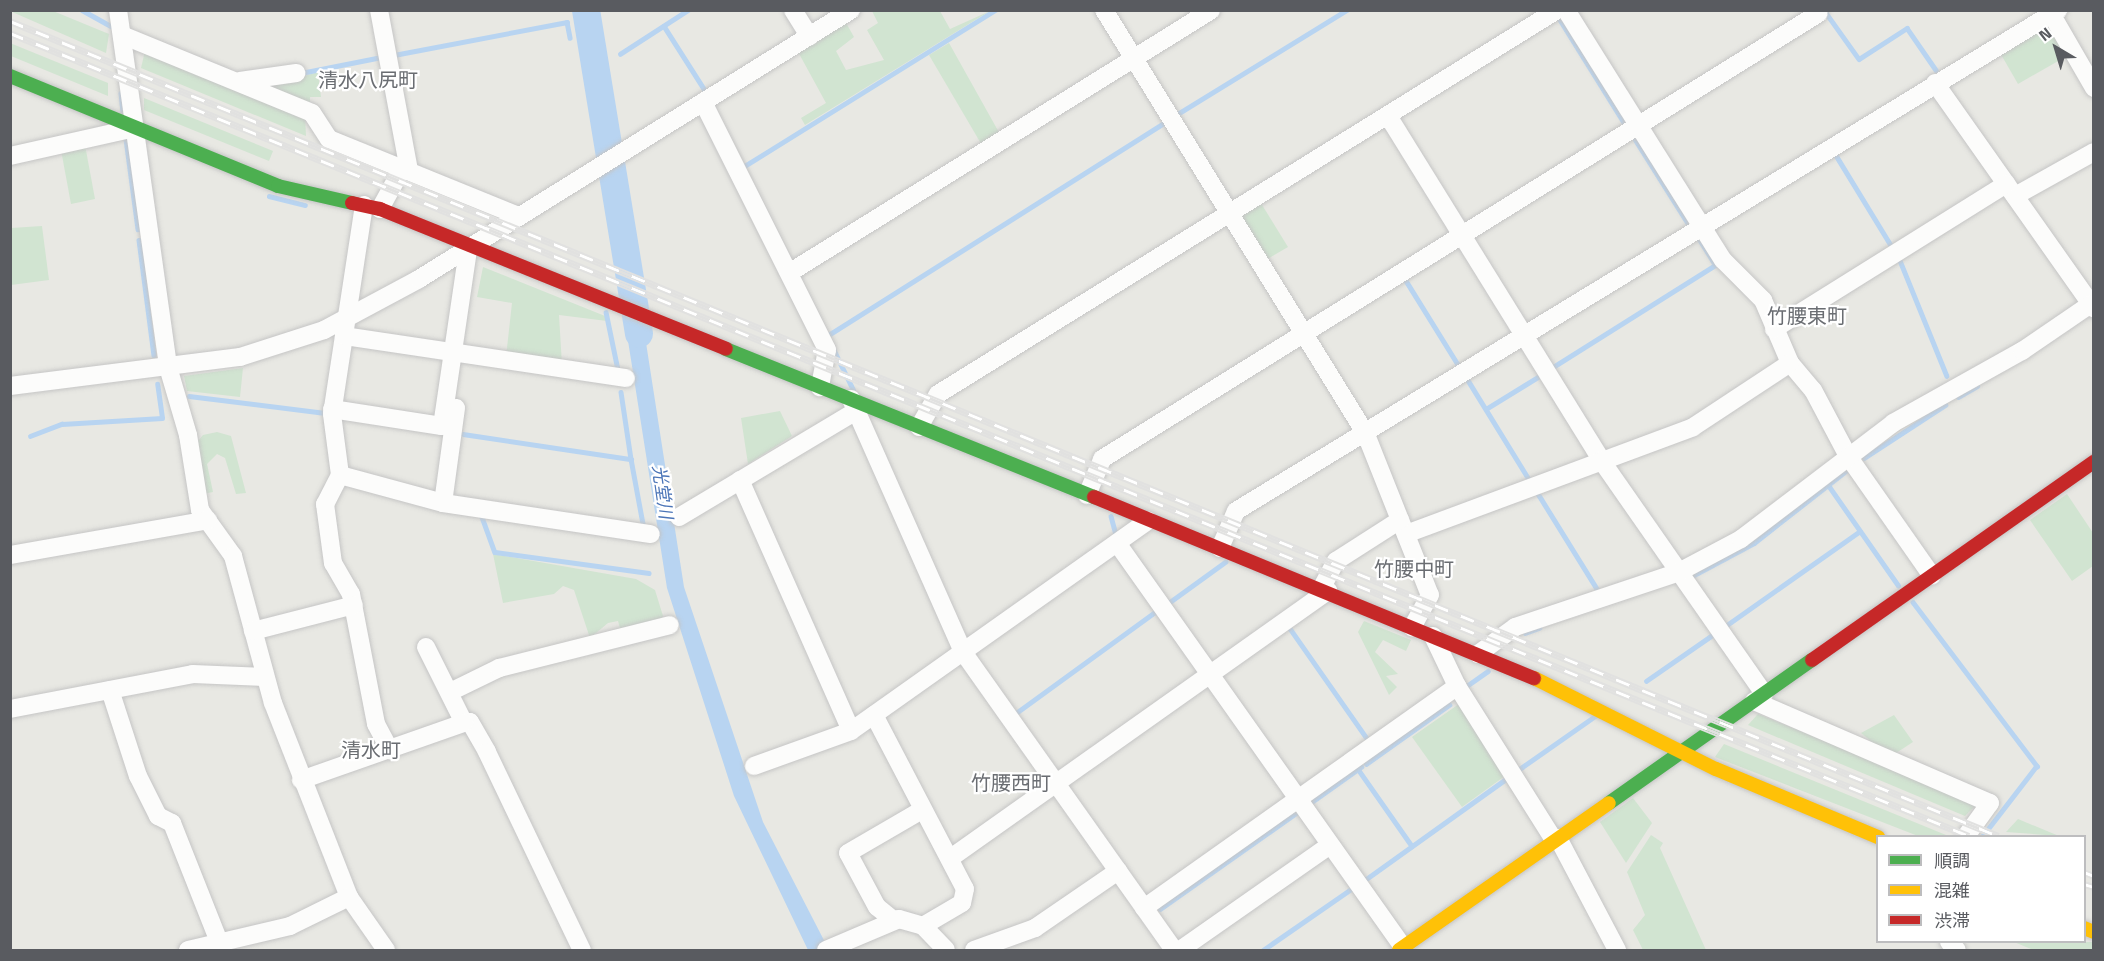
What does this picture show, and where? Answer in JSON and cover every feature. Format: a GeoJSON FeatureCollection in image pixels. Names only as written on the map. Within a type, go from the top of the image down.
{"type":"FeatureCollection","features":[{"type":"Feature","properties":{"kind":"street"},"geometry":{"type":"LineString","coordinates":[[118,10],[168,367],[188,435],[200,510],[233,556],[265,676],[301,780],[349,897],[386,951]]}},
{"type":"Feature","properties":{"kind":"street"},"geometry":{"type":"LineString","coordinates":[[379,10],[406,169]]}},
{"type":"Feature","properties":{"kind":"street"},"geometry":{"type":"LineString","coordinates":[[793,10],[809,36]]}},
{"type":"Feature","properties":{"kind":"street"},"geometry":{"type":"LineString","coordinates":[[10,386],[240,357],[345,327],[851,10]]}},
{"type":"Feature","properties":{"kind":"street"},"geometry":{"type":"LineString","coordinates":[[1104,10],[1365,432],[1430,595],[1412,627]]}},
{"type":"Feature","properties":{"kind":"street"},"geometry":{"type":"LineString","coordinates":[[789,273],[1211,10]]}},
{"type":"Feature","properties":{"kind":"street"},"geometry":{"type":"LineString","coordinates":[[919,427],[938,394],[1557,10]]}},
{"type":"Feature","properties":{"kind":"street"},"geometry":{"type":"LineString","coordinates":[[1566,10],[1723,260],[1763,300],[1790,363],[1813,390],[1848,456],[1932,576]]}},
{"type":"Feature","properties":{"kind":"street"},"geometry":{"type":"LineString","coordinates":[[1220,549],[1236,511],[1700,225],[2052,12],[2094,88]]}},
{"type":"Feature","properties":{"kind":"street"},"geometry":{"type":"LineString","coordinates":[[1087,495],[1102,459],[1819,13]]}},
{"type":"Feature","properties":{"kind":"street"},"geometry":{"type":"LineString","coordinates":[[123,35],[240,81],[312,113],[329,139],[519,216]]}},
{"type":"Feature","properties":{"kind":"street"},"geometry":{"type":"LineString","coordinates":[[240,81],[296,73]]}},
{"type":"Feature","properties":{"kind":"street"},"geometry":{"type":"LineString","coordinates":[[10,76],[278,186],[372,207],[619,304],[820,387],[854,405],[919,427],[1324,590],[1606,710],[1682,751],[1876,836]]}},
{"type":"Feature","properties":{"kind":"street"},"geometry":{"type":"LineString","coordinates":[[1478,654],[1515,627],[1679,572],[1782,513],[1848,456],[1893,423],[2022,351],[2092,303],[1935,83]]}},
{"type":"Feature","properties":{"kind":"street"},"geometry":{"type":"LineString","coordinates":[[703,102],[827,350],[820,387]]}},
{"type":"Feature","properties":{"kind":"street"},"geometry":{"type":"LineString","coordinates":[[1388,116],[1601,460],[1679,572],[1759,697],[1990,803],[1967,835]]}},
{"type":"Feature","properties":{"kind":"street"},"geometry":{"type":"LineString","coordinates":[[10,156],[135,128]]}},
{"type":"Feature","properties":{"kind":"street"},"geometry":{"type":"LineString","coordinates":[[1774,329],[2010,190],[2094,153]]}},
{"type":"Feature","properties":{"kind":"street"},"geometry":{"type":"LineString","coordinates":[[390,750],[376,724],[354,604],[333,563],[325,504],[340,476],[332,409],[345,327],[372,207],[406,169]]}},
{"type":"Feature","properties":{"kind":"street"},"geometry":{"type":"LineString","coordinates":[[443,503],[458,353],[473,248]]}},
{"type":"Feature","properties":{"kind":"street"},"geometry":{"type":"LineString","coordinates":[[345,327],[458,353],[627,378]]}},
{"type":"Feature","properties":{"kind":"street"},"geometry":{"type":"LineString","coordinates":[[332,409],[442,426],[458,353]]}},
{"type":"Feature","properties":{"kind":"street"},"geometry":{"type":"LineString","coordinates":[[952,856],[1211,675],[1324,590],[1336,561],[1403,527],[1693,427],[1790,363]]}},
{"type":"Feature","properties":{"kind":"street"},"geometry":{"type":"LineString","coordinates":[[679,517],[854,405]]}},
{"type":"Feature","properties":{"kind":"street"},"geometry":{"type":"LineString","coordinates":[[854,405],[963,652],[1174,951]]}},
{"type":"Feature","properties":{"kind":"street"},"geometry":{"type":"LineString","coordinates":[[1117,543],[1401,949],[2094,462]]}},
{"type":"Feature","properties":{"kind":"street"},"geometry":{"type":"LineString","coordinates":[[340,476],[443,503],[651,534]]}},
{"type":"Feature","properties":{"kind":"street"},"geometry":{"type":"LineString","coordinates":[[740,480],[851,731]]}},
{"type":"Feature","properties":{"kind":"street"},"geometry":{"type":"LineString","coordinates":[[10,555],[208,520]]}},
{"type":"Feature","properties":{"kind":"street"},"geometry":{"type":"LineString","coordinates":[[754,766],[851,731],[1148,521]]}},
{"type":"Feature","properties":{"kind":"street"},"geometry":{"type":"LineString","coordinates":[[253,631],[354,604]]}},
{"type":"Feature","properties":{"kind":"street"},"geometry":{"type":"LineString","coordinates":[[450,692],[500,668],[670,626]]}},
{"type":"Feature","properties":{"kind":"street"},"geometry":{"type":"LineString","coordinates":[[1433,636],[1457,686],[1556,839],[1617,951]]}},
{"type":"Feature","properties":{"kind":"street"},"geometry":{"type":"LineString","coordinates":[[426,647],[464,723]]}},
{"type":"Feature","properties":{"kind":"street"},"geometry":{"type":"LineString","coordinates":[[10,709],[193,674],[265,676]]}},
{"type":"Feature","properties":{"kind":"street"},"geometry":{"type":"LineString","coordinates":[[1144,908],[1298,801],[1457,686]]}},
{"type":"Feature","properties":{"kind":"street"},"geometry":{"type":"LineString","coordinates":[[110,690],[138,776],[158,816],[172,823],[220,944]]}},
{"type":"Feature","properties":{"kind":"street"},"geometry":{"type":"LineString","coordinates":[[874,715],[908,771],[906,779],[922,810],[952,856],[965,889],[962,903],[923,926]]}},
{"type":"Feature","properties":{"kind":"street"},"geometry":{"type":"LineString","coordinates":[[301,780],[470,722],[487,752],[582,951]]}},
{"type":"Feature","properties":{"kind":"street"},"geometry":{"type":"LineString","coordinates":[[922,810],[848,853],[876,907],[892,919],[923,926],[946,951]]}},
{"type":"Feature","properties":{"kind":"street"},"geometry":{"type":"LineString","coordinates":[[1180,951],[1330,845]]}},
{"type":"Feature","properties":{"kind":"street"},"geometry":{"type":"LineString","coordinates":[[974,951],[1035,928],[1118,871]]}},
{"type":"Feature","properties":{"kind":"street"},"geometry":{"type":"LineString","coordinates":[[188,951],[290,926],[349,897]]}},
{"type":"Feature","properties":{"kind":"street"},"geometry":{"type":"LineString","coordinates":[[828,949],[892,919]]}},
{"type":"Feature","properties":{"kind":"green space"},"geometry":{"type":"Polygon","coordinates":[[[10,11],[53,11],[109,34],[106,53],[10,11]]]}},
{"type":"Feature","properties":{"kind":"green space"},"geometry":{"type":"Polygon","coordinates":[[[872,11],[940,11],[950,29],[990,11],[805,125],[801,118],[826,103],[797,50],[845,21],[854,37],[836,51],[846,70],[884,60],[867,30],[878,23],[872,11]]]}},
{"type":"Feature","properties":{"kind":"green space"},"geometry":{"type":"Polygon","coordinates":[[[2041,27],[2051,29],[2067,56],[2018,84],[1999,51],[2041,27]]]}},
{"type":"Feature","properties":{"kind":"green space"},"geometry":{"type":"Polygon","coordinates":[[[10,43],[108,83],[108,96],[11,56],[10,43]]]}},
{"type":"Feature","properties":{"kind":"green space"},"geometry":{"type":"Polygon","coordinates":[[[949,43],[1001,136],[983,147],[929,55],[949,43]]]}},
{"type":"Feature","properties":{"kind":"green space"},"geometry":{"type":"Polygon","coordinates":[[[145,51],[305,114],[306,136],[141,68],[145,51]]]}},
{"type":"Feature","properties":{"kind":"green space"},"geometry":{"type":"Polygon","coordinates":[[[318,72],[321,97],[310,97],[310,107],[265,87],[318,72]]]}},
{"type":"Feature","properties":{"kind":"green space"},"geometry":{"type":"Polygon","coordinates":[[[144,98],[273,151],[269,161],[144,110],[144,98]]]}},
{"type":"Feature","properties":{"kind":"green space"},"geometry":{"type":"Polygon","coordinates":[[[85,145],[95,199],[71,204],[61,150],[85,145]]]}},
{"type":"Feature","properties":{"kind":"green space"},"geometry":{"type":"Polygon","coordinates":[[[1259,200],[1288,247],[1264,261],[1239,213],[1259,200]]]}},
{"type":"Feature","properties":{"kind":"green space"},"geometry":{"type":"Polygon","coordinates":[[[42,226],[49,280],[11,285],[11,228],[42,226]]]}},
{"type":"Feature","properties":{"kind":"green space"},"geometry":{"type":"Polygon","coordinates":[[[483,267],[605,316],[607,321],[559,315],[562,365],[506,357],[512,303],[477,297],[483,267]]]}},
{"type":"Feature","properties":{"kind":"green space"},"geometry":{"type":"Polygon","coordinates":[[[243,368],[240,397],[187,391],[184,376],[243,368]]]}},
{"type":"Feature","properties":{"kind":"green space"},"geometry":{"type":"Polygon","coordinates":[[[780,411],[792,436],[748,464],[741,418],[780,411]]]}},
{"type":"Feature","properties":{"kind":"green space"},"geometry":{"type":"Polygon","coordinates":[[[217,432],[231,436],[246,493],[236,494],[225,458],[217,454],[207,464],[213,492],[203,494],[195,445],[203,435],[217,432]]]}},
{"type":"Feature","properties":{"kind":"green space"},"geometry":{"type":"Polygon","coordinates":[[[2067,494],[2093,533],[2093,566],[2072,581],[2030,520],[2067,494]]]}},
{"type":"Feature","properties":{"kind":"green space"},"geometry":{"type":"Polygon","coordinates":[[[493,554],[636,579],[655,590],[663,616],[658,623],[621,632],[618,621],[608,623],[590,638],[574,590],[563,586],[554,594],[503,603],[493,554]]]}},
{"type":"Feature","properties":{"kind":"green space"},"geometry":{"type":"Polygon","coordinates":[[[1364,621],[1411,640],[1406,651],[1383,640],[1375,652],[1398,674],[1386,676],[1397,687],[1389,695],[1358,632],[1364,621]]]}},
{"type":"Feature","properties":{"kind":"green space"},"geometry":{"type":"Polygon","coordinates":[[[1459,704],[1505,776],[1462,807],[1412,737],[1459,704]]]}},
{"type":"Feature","properties":{"kind":"green space"},"geometry":{"type":"Polygon","coordinates":[[[1758,714],[1978,803],[1965,816],[1748,725],[1758,714]]]}},
{"type":"Feature","properties":{"kind":"green space"},"geometry":{"type":"Polygon","coordinates":[[[1894,715],[1913,742],[1890,757],[1861,733],[1894,715]]]}},
{"type":"Feature","properties":{"kind":"green space"},"geometry":{"type":"Polygon","coordinates":[[[1724,744],[1946,835],[1915,835],[1715,757],[1724,744]]]}},
{"type":"Feature","properties":{"kind":"green space"},"geometry":{"type":"Polygon","coordinates":[[[1633,798],[1652,823],[1626,863],[1600,822],[1633,798]]]}},
{"type":"Feature","properties":{"kind":"green space"},"geometry":{"type":"Polygon","coordinates":[[[2018,819],[2057,835],[2046,835],[2006,832],[2018,819]]]}},
{"type":"Feature","properties":{"kind":"green space"},"geometry":{"type":"Polygon","coordinates":[[[1651,835],[1663,843],[1660,848],[1706,950],[1643,950],[1633,930],[1645,915],[1627,872],[1651,835]]]}},
{"type":"Feature","properties":{"kind":"green space"},"geometry":{"type":"Polygon","coordinates":[[[2093,942],[2093,950],[2031,949],[2016,943],[2093,942]]]}},
{"type":"Feature","properties":{"kind":"water"},"geometry":{"type":"Polygon","coordinates":[[[623,309],[642,317],[684,587],[763,822],[829,950],[808,950],[734,796],[667,588],[623,309]]]}},
{"type":"Feature","properties":{"kind":"waterway"},"geometry":{"type":"LineString","coordinates":[[82,10],[111,26]]}},
{"type":"Feature","properties":{"kind":"waterway","name":"光堂川"},"geometry":{"type":"LineString","coordinates":[[586,10],[639,334]]}},
{"type":"Feature","properties":{"kind":"waterway"},"geometry":{"type":"LineString","coordinates":[[620,54],[688,10]]}},
{"type":"Feature","properties":{"kind":"waterway"},"geometry":{"type":"LineString","coordinates":[[743,167],[995,10]]}},
{"type":"Feature","properties":{"kind":"waterway"},"geometry":{"type":"LineString","coordinates":[[1176,115],[1347,10]]}},
{"type":"Feature","properties":{"kind":"waterway"},"geometry":{"type":"LineString","coordinates":[[1824,10],[1859,59],[1907,28],[1936,70]]}},
{"type":"Feature","properties":{"kind":"waterway"},"geometry":{"type":"LineString","coordinates":[[1559,18],[1625,124]]}},
{"type":"Feature","properties":{"kind":"waterway"},"geometry":{"type":"LineString","coordinates":[[394,55],[567,22],[570,38]]}},
{"type":"Feature","properties":{"kind":"waterway"},"geometry":{"type":"LineString","coordinates":[[664,26],[706,92]]}},
{"type":"Feature","properties":{"kind":"waterway","name":"光堂川"},"geometry":{"type":"LineString","coordinates":[[583,36],[590,35]]}},
{"type":"Feature","properties":{"kind":"waterway"},"geometry":{"type":"LineString","coordinates":[[301,73],[382,57]]}},
{"type":"Feature","properties":{"kind":"waterway"},"geometry":{"type":"LineString","coordinates":[[595,65],[604,64]]}},
{"type":"Feature","properties":{"kind":"waterway"},"geometry":{"type":"LineString","coordinates":[[121,93],[123,111]]}},
{"type":"Feature","properties":{"kind":"waterway"},"geometry":{"type":"LineString","coordinates":[[827,336],[1166,122]]}},
{"type":"Feature","properties":{"kind":"waterway"},"geometry":{"type":"LineString","coordinates":[[126,139],[138,229]]}},
{"type":"Feature","properties":{"kind":"waterway"},"geometry":{"type":"LineString","coordinates":[[1635,139],[1688,223]]}},
{"type":"Feature","properties":{"kind":"waterway"},"geometry":{"type":"LineString","coordinates":[[1834,152],[1892,247]]}},
{"type":"Feature","properties":{"kind":"waterway"},"geometry":{"type":"LineString","coordinates":[[269,196],[305,205]]}},
{"type":"Feature","properties":{"kind":"waterway"},"geometry":{"type":"LineString","coordinates":[[1550,369],[1715,265],[1696,235]]}},
{"type":"Feature","properties":{"kind":"waterway"},"geometry":{"type":"LineString","coordinates":[[139,240],[154,355]]}},
{"type":"Feature","properties":{"kind":"waterway"},"geometry":{"type":"LineString","coordinates":[[1899,258],[1947,376]]}},
{"type":"Feature","properties":{"kind":"waterway"},"geometry":{"type":"LineString","coordinates":[[1405,279],[1459,366]]}},
{"type":"Feature","properties":{"kind":"waterway"},"geometry":{"type":"LineString","coordinates":[[606,312],[618,370]]}},
{"type":"Feature","properties":{"kind":"waterway"},"geometry":{"type":"LineString","coordinates":[[833,348],[853,389]]}},
{"type":"Feature","properties":{"kind":"waterway"},"geometry":{"type":"LineString","coordinates":[[1486,409],[1541,375]]}},
{"type":"Feature","properties":{"kind":"waterway"},"geometry":{"type":"LineString","coordinates":[[1466,377],[1530,481]]}},
{"type":"Feature","properties":{"kind":"waterway"},"geometry":{"type":"LineString","coordinates":[[30,436],[62,424],[162,418],[157,384]]}},
{"type":"Feature","properties":{"kind":"waterway"},"geometry":{"type":"LineString","coordinates":[[1958,397],[1977,386]]}},
{"type":"Feature","properties":{"kind":"waterway"},"geometry":{"type":"LineString","coordinates":[[621,392],[631,459]]}},
{"type":"Feature","properties":{"kind":"waterway"},"geometry":{"type":"LineString","coordinates":[[189,396],[325,413]]}},
{"type":"Feature","properties":{"kind":"waterway"},"geometry":{"type":"LineString","coordinates":[[1864,458],[1945,405]]}},
{"type":"Feature","properties":{"kind":"waterway"},"geometry":{"type":"LineString","coordinates":[[463,434],[631,459],[643,524]]}},
{"type":"Feature","properties":{"kind":"waterway"},"geometry":{"type":"LineString","coordinates":[[1694,575],[1754,543],[1847,470]]}},
{"type":"Feature","properties":{"kind":"waterway"},"geometry":{"type":"LineString","coordinates":[[1829,486],[1898,585]]}},
{"type":"Feature","properties":{"kind":"waterway"},"geometry":{"type":"LineString","coordinates":[[1537,492],[1599,592]]}},
{"type":"Feature","properties":{"kind":"waterway"},"geometry":{"type":"LineString","coordinates":[[1111,516],[1116,535]]}},
{"type":"Feature","properties":{"kind":"waterway"},"geometry":{"type":"LineString","coordinates":[[482,517],[495,552],[649,573]]}},
{"type":"Feature","properties":{"kind":"waterway"},"geometry":{"type":"LineString","coordinates":[[1724,627],[1860,531]]}},
{"type":"Feature","properties":{"kind":"waterway"},"geometry":{"type":"LineString","coordinates":[[1167,604],[1225,562]]}},
{"type":"Feature","properties":{"kind":"waterway"},"geometry":{"type":"LineString","coordinates":[[1913,602],[2037,766],[1984,835]]}},
{"type":"Feature","properties":{"kind":"waterway"},"geometry":{"type":"LineString","coordinates":[[1016,713],[1158,610]]}},
{"type":"Feature","properties":{"kind":"waterway"},"geometry":{"type":"LineString","coordinates":[[1289,627],[1368,740]]}},
{"type":"Feature","properties":{"kind":"waterway"},"geometry":{"type":"LineString","coordinates":[[1525,633],[1539,628]]}},
{"type":"Feature","properties":{"kind":"waterway"},"geometry":{"type":"LineString","coordinates":[[1646,681],[1714,634]]}},
{"type":"Feature","properties":{"kind":"waterway"},"geometry":{"type":"LineString","coordinates":[[1468,685],[1488,671]]}},
{"type":"Feature","properties":{"kind":"waterway"},"geometry":{"type":"LineString","coordinates":[[1366,764],[1449,705]]}},
{"type":"Feature","properties":{"kind":"waterway"},"geometry":{"type":"LineString","coordinates":[[1518,770],[1595,716]]}},
{"type":"Feature","properties":{"kind":"waterway"},"geometry":{"type":"LineString","coordinates":[[1313,801],[1361,767]]}},
{"type":"Feature","properties":{"kind":"waterway"},"geometry":{"type":"LineString","coordinates":[[1358,769],[1412,846]]}},
{"type":"Feature","properties":{"kind":"waterway"},"geometry":{"type":"LineString","coordinates":[[1362,882],[1506,779]]}},
{"type":"Feature","properties":{"kind":"waterway"},"geometry":{"type":"LineString","coordinates":[[1160,909],[1296,813]]}},
{"type":"Feature","properties":{"kind":"waterway"},"geometry":{"type":"LineString","coordinates":[[1263,950],[1354,887]]}},
{"type":"Feature","properties":{"kind":"railway"},"geometry":{"type":"LineString","coordinates":[[10,21],[1996,835]]}},
{"type":"Feature","properties":{"kind":"railway"},"geometry":{"type":"LineString","coordinates":[[10,33],[1967,835]]}},
{"type":"Feature","properties":{"kind":"railway"},"geometry":{"type":"LineString","coordinates":[[2086,873],[2094,876]]}},
{"type":"Feature","properties":{"kind":"railway"},"geometry":{"type":"LineString","coordinates":[[2086,885],[2094,887]]}},
{"type":"Feature","properties":{"kind":"traffic: fast"},"geometry":{"type":"LineString","coordinates":[[10,76],[278,186],[352,203]]}},
{"type":"Feature","properties":{"kind":"traffic: fast"},"geometry":{"type":"LineString","coordinates":[[726,349],[1094,497]]}},
{"type":"Feature","properties":{"kind":"traffic: fast"},"geometry":{"type":"LineString","coordinates":[[1609,803],[1812,660]]}},
{"type":"Feature","properties":{"kind":"traffic: slow"},"geometry":{"type":"LineString","coordinates":[[1534,678],[1716,769],[1876,836]]}},
{"type":"Feature","properties":{"kind":"traffic: slow"},"geometry":{"type":"LineString","coordinates":[[1399,950],[1609,803]]}},
{"type":"Feature","properties":{"kind":"traffic: slow"},"geometry":{"type":"LineString","coordinates":[[2086,929],[2094,932]]}},
{"type":"Feature","properties":{"kind":"traffic: jam"},"geometry":{"type":"LineString","coordinates":[[352,203],[380,209],[726,349]]}},
{"type":"Feature","properties":{"kind":"traffic: jam"},"geometry":{"type":"LineString","coordinates":[[1812,660],[2094,462]]}},
{"type":"Feature","properties":{"kind":"traffic: jam"},"geometry":{"type":"LineString","coordinates":[[1094,497],[1534,678]]}},
{"type":"Feature","properties":{"kind":"district","name":"清水八尻町"},"geometry":{"type":"Point","coordinates":[368,79]}},
{"type":"Feature","properties":{"kind":"district","name":"竹腰東町"},"geometry":{"type":"Point","coordinates":[1807,315]}},
{"type":"Feature","properties":{"kind":"district","name":"竹腰中町"},"geometry":{"type":"Point","coordinates":[1414,568]}},
{"type":"Feature","properties":{"kind":"district","name":"清水町"},"geometry":{"type":"Point","coordinates":[371,749]}},
{"type":"Feature","properties":{"kind":"district","name":"竹腰西町"},"geometry":{"type":"Point","coordinates":[1011,782]}}]}
